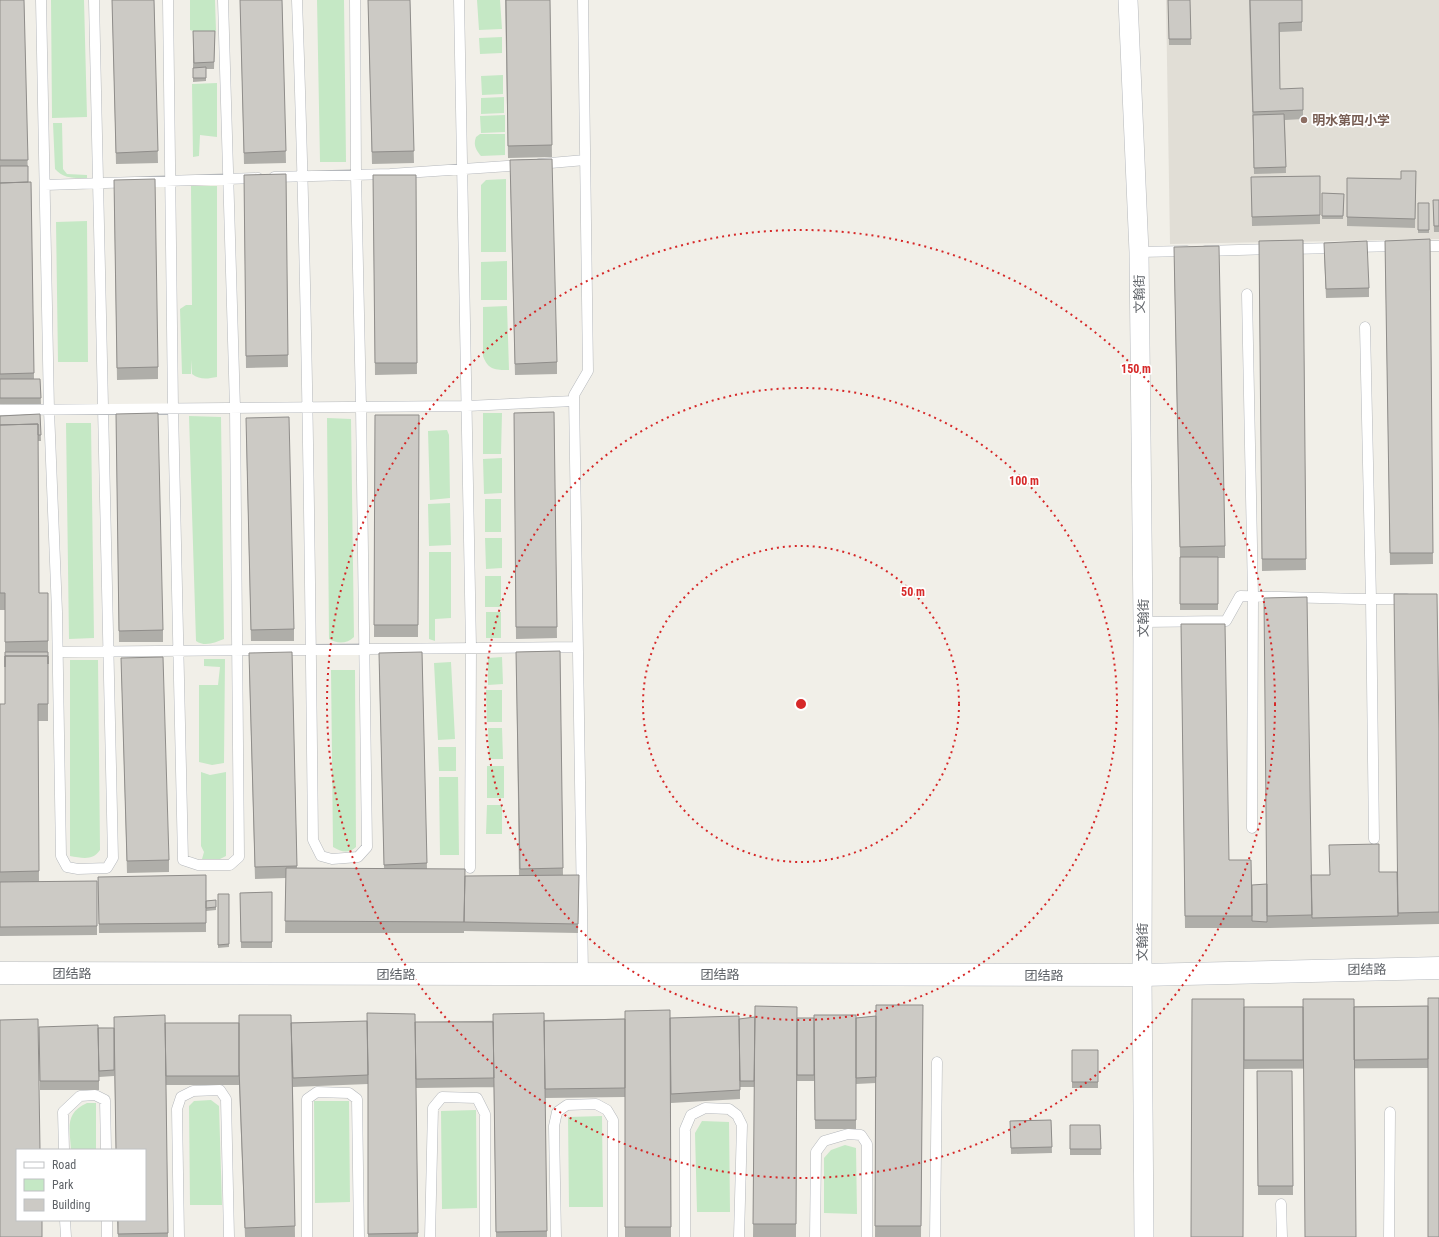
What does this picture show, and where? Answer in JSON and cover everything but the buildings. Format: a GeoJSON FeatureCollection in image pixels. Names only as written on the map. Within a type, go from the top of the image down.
{"type":"FeatureCollection","features":[{"type":"Feature","properties":{"kind":"street","name":"文翰街"},"geometry":{"type":"LineString","coordinates":[[1128,0],[1139,252],[1143,622],[1142,975],[1144,1237]]}},
{"type":"Feature","properties":{"kind":"street","name":"团结路"},"geometry":{"type":"LineString","coordinates":[[0,973],[1142,975],[1439,968]]}},
{"type":"Feature","properties":{"kind":"lane"},"geometry":{"type":"LineString","coordinates":[[41,0],[49,410],[58,652],[61,856],[67,867],[78,869],[107,868],[113,858],[94,0]]}},
{"type":"Feature","properties":{"kind":"lane"},"geometry":{"type":"LineString","coordinates":[[168,0],[178,651],[183,860],[198,865],[230,865],[239,857],[235,408],[223,0]]}},
{"type":"Feature","properties":{"kind":"lane"},"geometry":{"type":"LineString","coordinates":[[297,0],[303,176],[308,407],[313,840],[321,856],[332,859],[358,857],[366,847],[361,407],[356,175],[355,0]]}},
{"type":"Feature","properties":{"kind":"lane"},"geometry":{"type":"LineString","coordinates":[[459,0],[471,647],[470,868]]}},
{"type":"Feature","properties":{"kind":"lane"},"geometry":{"type":"LineString","coordinates":[[583,0],[588,371],[574,395],[583,974]]}},
{"type":"Feature","properties":{"kind":"lane"},"geometry":{"type":"LineString","coordinates":[[45,185],[356,175],[585,160]]}},
{"type":"Feature","properties":{"kind":"lane"},"geometry":{"type":"LineString","coordinates":[[1139,252],[1439,246]]}},
{"type":"Feature","properties":{"kind":"lane"},"geometry":{"type":"LineString","coordinates":[[1247,294],[1253,596],[1252,828]]}},
{"type":"Feature","properties":{"kind":"lane"},"geometry":{"type":"LineString","coordinates":[[1365,327],[1371,599],[1374,838]]}},
{"type":"Feature","properties":{"kind":"lane"},"geometry":{"type":"LineString","coordinates":[[0,410],[467,406],[574,401]]}},
{"type":"Feature","properties":{"kind":"lane"},"geometry":{"type":"LineString","coordinates":[[1143,622],[1226,621],[1240,596],[1416,599]]}},
{"type":"Feature","properties":{"kind":"lane"},"geometry":{"type":"LineString","coordinates":[[58,652],[578,647]]}},
{"type":"Feature","properties":{"kind":"lane"},"geometry":{"type":"LineString","coordinates":[[935,1237],[936,1062]]}},
{"type":"Feature","properties":{"kind":"lane"},"geometry":{"type":"LineString","coordinates":[[179,1237],[176,1109],[181,1097],[193,1091],[220,1090],[226,1099],[229,1237]]}},
{"type":"Feature","properties":{"kind":"lane"},"geometry":{"type":"LineString","coordinates":[[307,1237],[307,1098],[316,1092],[349,1093],[357,1099],[359,1237]]}},
{"type":"Feature","properties":{"kind":"lane"},"geometry":{"type":"LineString","coordinates":[[64,1149],[63,1112],[80,1096],[95,1095],[105,1100],[106,1149]]}},
{"type":"Feature","properties":{"kind":"lane"},"geometry":{"type":"LineString","coordinates":[[430,1237],[432,1108],[442,1097],[477,1098],[485,1114],[485,1237]]}},
{"type":"Feature","properties":{"kind":"lane"},"geometry":{"type":"LineString","coordinates":[[556,1237],[554,1126],[557,1112],[567,1105],[596,1104],[607,1110],[613,1120],[613,1237]]}},
{"type":"Feature","properties":{"kind":"lane"},"geometry":{"type":"LineString","coordinates":[[685,1237],[685,1129],[691,1116],[705,1108],[729,1109],[737,1115],[742,1125],[740,1237]]}},
{"type":"Feature","properties":{"kind":"lane"},"geometry":{"type":"LineString","coordinates":[[1389,1237],[1390,1112]]}},
{"type":"Feature","properties":{"kind":"lane"},"geometry":{"type":"LineString","coordinates":[[815,1237],[816,1152],[824,1141],[848,1134],[861,1135],[867,1144],[867,1237]]}},
{"type":"Feature","properties":{"kind":"lane"},"geometry":{"type":"LineString","coordinates":[[1281,1204],[1282,1237]]}},
{"type":"Feature","properties":{"kind":"lane"},"geometry":{"type":"LineString","coordinates":[[65,1221],[66,1237]]}},
{"type":"Feature","properties":{"kind":"lane"},"geometry":{"type":"LineString","coordinates":[[107,1221],[107,1237]]}},
{"type":"Feature","properties":{"kind":"shaded area","name":"明水第四小学"},"geometry":{"type":"Polygon","coordinates":[[[1166,0],[1439,0],[1439,239],[1170,244],[1166,0]]]}},
{"type":"Feature","properties":{"kind":"green space"},"geometry":{"type":"Polygon","coordinates":[[[51,0],[84,0],[87,117],[52,118],[51,0]]]}},
{"type":"Feature","properties":{"kind":"green space"},"geometry":{"type":"Polygon","coordinates":[[[190,0],[215,0],[216,31],[196,32],[190,30],[190,0]]]}},
{"type":"Feature","properties":{"kind":"green space"},"geometry":{"type":"Polygon","coordinates":[[[317,0],[344,0],[346,162],[320,162],[317,0]]]}},
{"type":"Feature","properties":{"kind":"green space"},"geometry":{"type":"Polygon","coordinates":[[[477,0],[500,0],[502,29],[479,30],[477,0]]]}},
{"type":"Feature","properties":{"kind":"green space"},"geometry":{"type":"Polygon","coordinates":[[[502,37],[502,53],[480,54],[479,38],[502,37]]]}},
{"type":"Feature","properties":{"kind":"green space"},"geometry":{"type":"Polygon","coordinates":[[[503,75],[503,94],[482,95],[481,76],[503,75]]]}},
{"type":"Feature","properties":{"kind":"green space"},"geometry":{"type":"Polygon","coordinates":[[[217,83],[217,137],[200,135],[199,156],[193,157],[192,84],[217,83]]]}},
{"type":"Feature","properties":{"kind":"green space"},"geometry":{"type":"Polygon","coordinates":[[[504,97],[504,113],[481,114],[481,98],[504,97]]]}},
{"type":"Feature","properties":{"kind":"green space"},"geometry":{"type":"Polygon","coordinates":[[[505,115],[505,132],[481,133],[480,116],[505,115]]]}},
{"type":"Feature","properties":{"kind":"green space"},"geometry":{"type":"Polygon","coordinates":[[[53,123],[62,123],[63,169],[67,174],[87,175],[87,178],[74,178],[62,175],[55,169],[53,123]]]}},
{"type":"Feature","properties":{"kind":"green space"},"geometry":{"type":"Polygon","coordinates":[[[480,134],[505,134],[505,155],[481,156],[475,145],[476,137],[480,134]]]}},
{"type":"Feature","properties":{"kind":"green space"},"geometry":{"type":"Polygon","coordinates":[[[506,179],[506,252],[481,252],[481,185],[486,180],[506,179]]]}},
{"type":"Feature","properties":{"kind":"green space"},"geometry":{"type":"Polygon","coordinates":[[[191,186],[217,186],[217,377],[207,379],[192,374],[192,360],[191,374],[182,374],[180,309],[186,305],[192,305],[191,186]]]}},
{"type":"Feature","properties":{"kind":"green space"},"geometry":{"type":"Polygon","coordinates":[[[87,221],[88,362],[58,362],[56,222],[87,221]]]}},
{"type":"Feature","properties":{"kind":"green space"},"geometry":{"type":"Polygon","coordinates":[[[507,261],[507,300],[481,300],[481,262],[507,261]]]}},
{"type":"Feature","properties":{"kind":"green space"},"geometry":{"type":"Polygon","coordinates":[[[507,306],[509,370],[500,370],[490,367],[483,356],[483,307],[507,306]]]}},
{"type":"Feature","properties":{"kind":"green space"},"geometry":{"type":"Polygon","coordinates":[[[483,413],[502,413],[501,454],[483,454],[483,413]]]}},
{"type":"Feature","properties":{"kind":"green space"},"geometry":{"type":"Polygon","coordinates":[[[189,416],[221,417],[224,639],[206,644],[196,641],[189,416]]]}},
{"type":"Feature","properties":{"kind":"green space"},"geometry":{"type":"Polygon","coordinates":[[[327,418],[351,419],[354,637],[348,641],[342,642],[335,642],[329,639],[327,418]]]}},
{"type":"Feature","properties":{"kind":"green space"},"geometry":{"type":"Polygon","coordinates":[[[66,423],[91,423],[94,638],[69,639],[66,423]]]}},
{"type":"Feature","properties":{"kind":"green space"},"geometry":{"type":"Polygon","coordinates":[[[447,430],[449,435],[450,498],[430,500],[428,431],[447,430]]]}},
{"type":"Feature","properties":{"kind":"green space"},"geometry":{"type":"Polygon","coordinates":[[[502,458],[502,493],[484,494],[483,459],[502,458]]]}},
{"type":"Feature","properties":{"kind":"green space"},"geometry":{"type":"Polygon","coordinates":[[[485,499],[501,499],[501,532],[485,532],[485,499]]]}},
{"type":"Feature","properties":{"kind":"green space"},"geometry":{"type":"Polygon","coordinates":[[[450,503],[451,545],[429,546],[428,504],[450,503]]]}},
{"type":"Feature","properties":{"kind":"green space"},"geometry":{"type":"Polygon","coordinates":[[[485,538],[502,538],[502,568],[486,569],[485,538]]]}},
{"type":"Feature","properties":{"kind":"green space"},"geometry":{"type":"Polygon","coordinates":[[[429,552],[451,552],[451,618],[435,619],[435,641],[429,639],[429,552]]]}},
{"type":"Feature","properties":{"kind":"green space"},"geometry":{"type":"Polygon","coordinates":[[[485,576],[501,576],[501,607],[485,607],[485,576]]]}},
{"type":"Feature","properties":{"kind":"green space"},"geometry":{"type":"Polygon","coordinates":[[[486,612],[501,612],[501,638],[486,638],[486,612]]]}},
{"type":"Feature","properties":{"kind":"green space"},"geometry":{"type":"Polygon","coordinates":[[[502,657],[503,684],[488,685],[488,658],[502,657]]]}},
{"type":"Feature","properties":{"kind":"green space"},"geometry":{"type":"Polygon","coordinates":[[[204,659],[225,659],[224,763],[212,765],[199,762],[199,685],[218,685],[220,667],[204,666],[204,659]]]}},
{"type":"Feature","properties":{"kind":"green space"},"geometry":{"type":"Polygon","coordinates":[[[70,660],[98,660],[100,850],[94,856],[87,858],[70,856],[70,660]]]}},
{"type":"Feature","properties":{"kind":"green space"},"geometry":{"type":"Polygon","coordinates":[[[451,662],[455,739],[438,740],[434,663],[451,662]]]}},
{"type":"Feature","properties":{"kind":"green space"},"geometry":{"type":"Polygon","coordinates":[[[331,670],[355,670],[356,847],[351,851],[342,851],[333,847],[331,670]]]}},
{"type":"Feature","properties":{"kind":"green space"},"geometry":{"type":"Polygon","coordinates":[[[486,690],[502,690],[502,722],[487,722],[486,690]]]}},
{"type":"Feature","properties":{"kind":"green space"},"geometry":{"type":"Polygon","coordinates":[[[488,728],[502,728],[503,759],[489,759],[488,728]]]}},
{"type":"Feature","properties":{"kind":"green space"},"geometry":{"type":"Polygon","coordinates":[[[438,747],[456,747],[456,771],[439,771],[438,747]]]}},
{"type":"Feature","properties":{"kind":"green space"},"geometry":{"type":"Polygon","coordinates":[[[487,766],[504,766],[504,798],[487,798],[487,766]]]}},
{"type":"Feature","properties":{"kind":"green space"},"geometry":{"type":"Polygon","coordinates":[[[201,772],[210,775],[226,772],[226,856],[220,859],[202,859],[204,852],[201,846],[201,772]]]}},
{"type":"Feature","properties":{"kind":"green space"},"geometry":{"type":"Polygon","coordinates":[[[439,777],[458,777],[459,855],[440,855],[439,777]]]}},
{"type":"Feature","properties":{"kind":"green space"},"geometry":{"type":"Polygon","coordinates":[[[487,805],[502,805],[502,834],[486,834],[487,805]]]}},
{"type":"Feature","properties":{"kind":"green space"},"geometry":{"type":"Polygon","coordinates":[[[211,1100],[219,1106],[222,1205],[190,1205],[189,1106],[194,1101],[211,1100]]]}},
{"type":"Feature","properties":{"kind":"green space"},"geometry":{"type":"Polygon","coordinates":[[[314,1101],[349,1101],[350,1202],[315,1203],[314,1101]]]}},
{"type":"Feature","properties":{"kind":"green space"},"geometry":{"type":"Polygon","coordinates":[[[87,1103],[96,1103],[96,1149],[71,1149],[70,1122],[75,1112],[87,1103]]]}},
{"type":"Feature","properties":{"kind":"green space"},"geometry":{"type":"Polygon","coordinates":[[[476,1110],[477,1208],[442,1209],[441,1111],[476,1110]]]}},
{"type":"Feature","properties":{"kind":"green space"},"geometry":{"type":"Polygon","coordinates":[[[602,1116],[603,1207],[569,1207],[568,1117],[602,1116]]]}},
{"type":"Feature","properties":{"kind":"green space"},"geometry":{"type":"Polygon","coordinates":[[[702,1121],[729,1122],[730,1212],[697,1212],[695,1133],[702,1121]]]}},
{"type":"Feature","properties":{"kind":"green space"},"geometry":{"type":"Polygon","coordinates":[[[845,1145],[856,1148],[857,1214],[824,1213],[824,1158],[831,1150],[845,1145]]]}},
{"type":"Feature","properties":{"kind":"place","name":"明水第四小学"},"geometry":{"type":"Point","coordinates":[1304,120]}}]}
